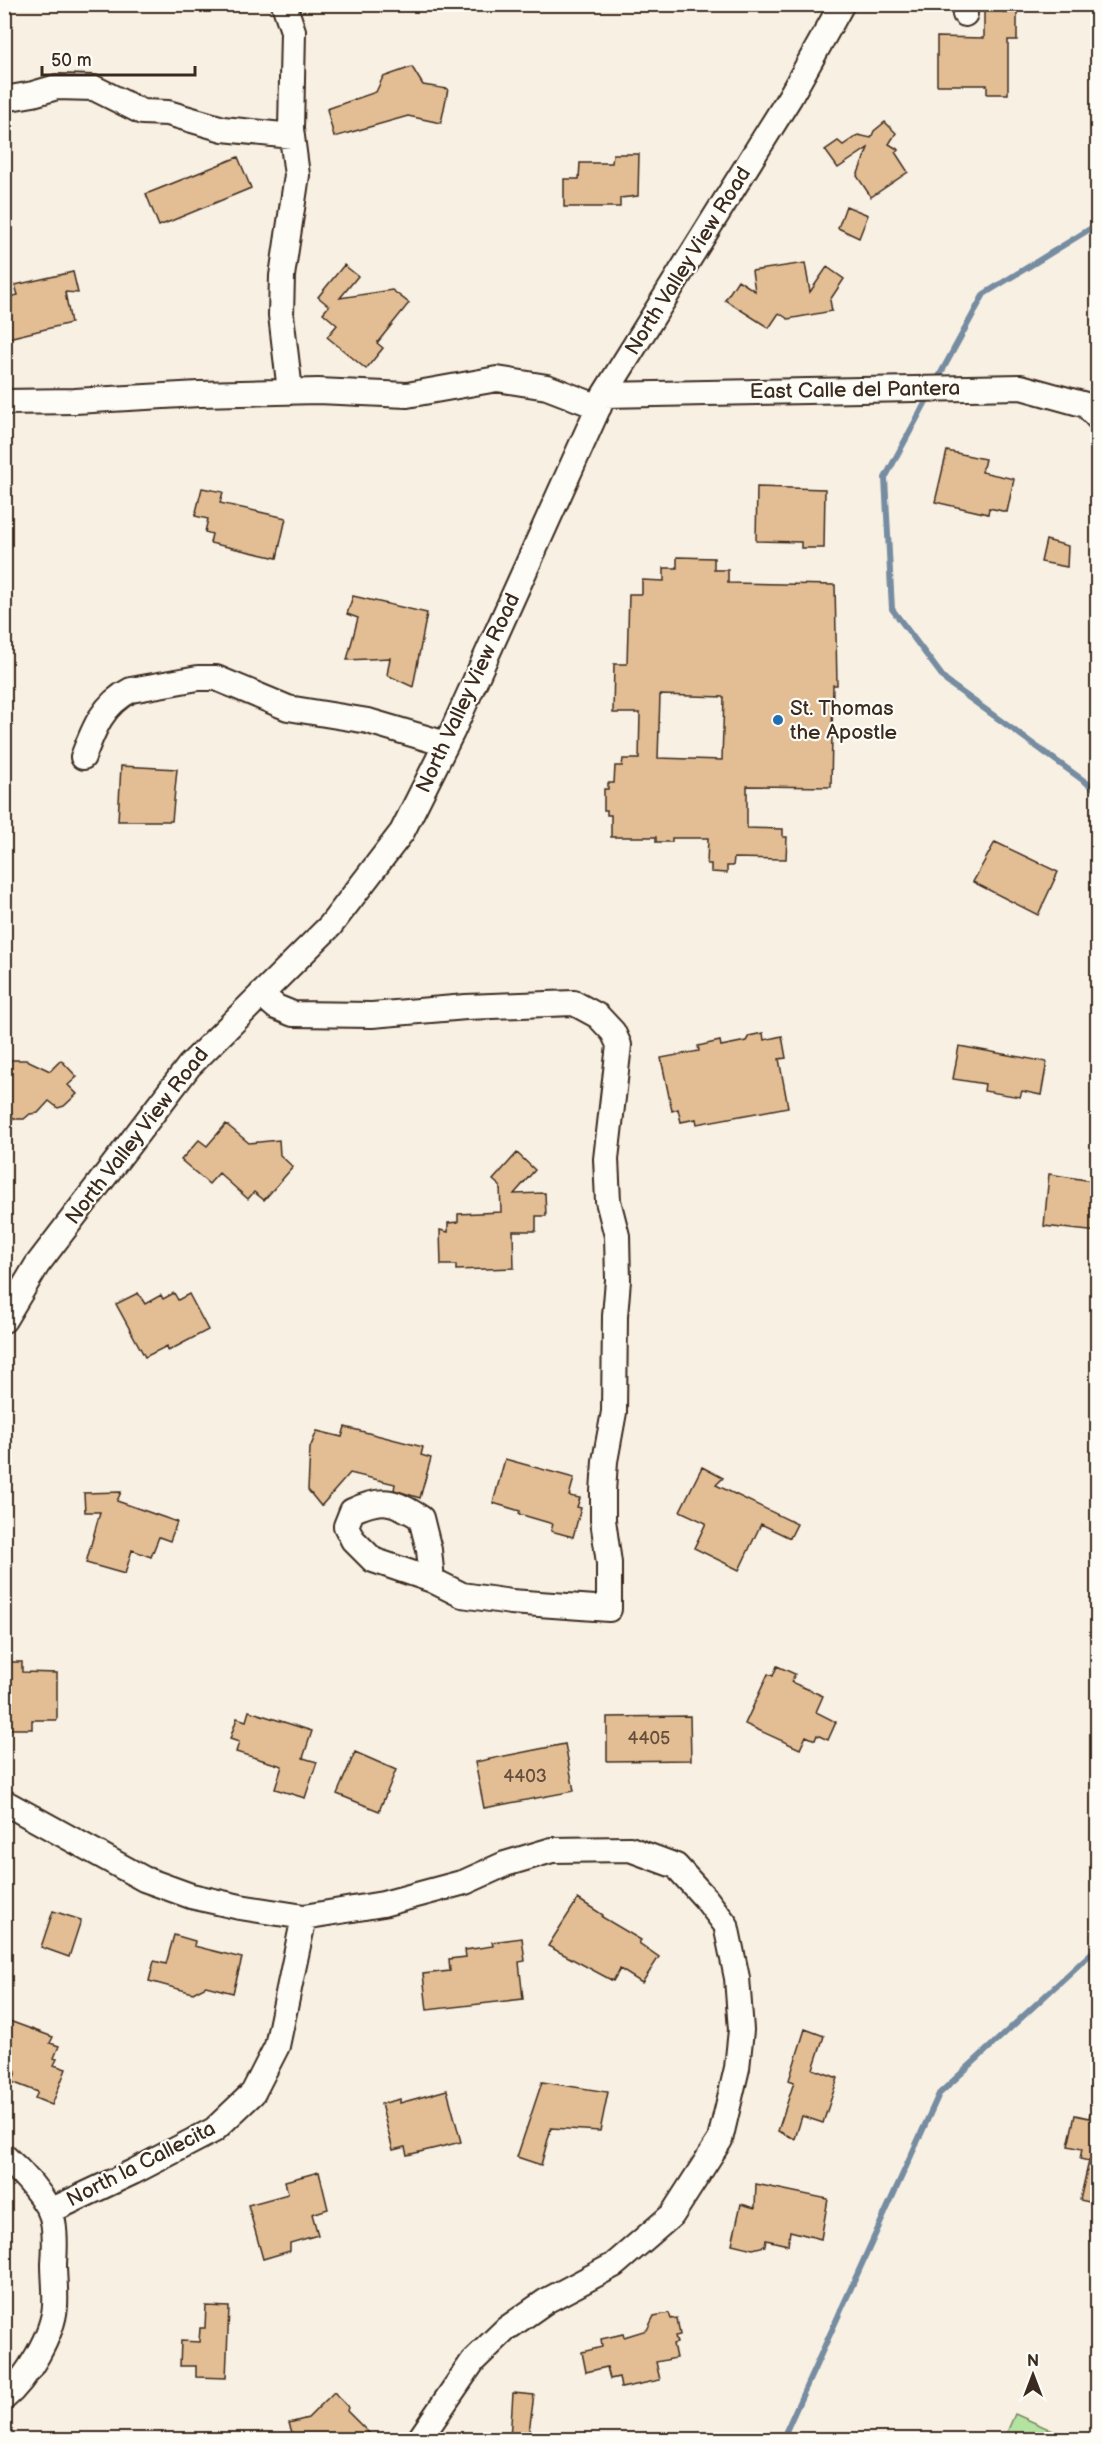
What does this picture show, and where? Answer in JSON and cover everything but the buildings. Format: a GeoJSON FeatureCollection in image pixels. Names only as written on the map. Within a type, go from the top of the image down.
{"type":"FeatureCollection","features":[{"type":"Feature","properties":{"kind":"street"},"geometry":{"type":"LineString","coordinates":[[284,4],[293,32],[292,136],[297,175],[282,276],[281,315],[290,391]]}},
{"type":"Feature","properties":{"kind":"street","name":"North Valley View Road"},"geometry":{"type":"LineString","coordinates":[[4,1320],[37,1265],[189,1066],[330,926],[402,832],[446,744],[602,401],[784,107],[842,4]]}},
{"type":"Feature","properties":{"kind":"street"},"geometry":{"type":"LineString","coordinates":[[4,99],[57,87],[94,88],[142,112],[168,113],[222,129],[292,136]]}},
{"type":"Feature","properties":{"kind":"street"},"geometry":{"type":"LineString","coordinates":[[4,402],[75,402],[290,391],[407,395],[496,380],[547,387],[602,401]]}},
{"type":"Feature","properties":{"kind":"street","name":"East Calle del Pantera"},"geometry":{"type":"LineString","coordinates":[[602,401],[1021,387],[1086,405],[1098,418]]}},
{"type":"Feature","properties":{"kind":"street"},"geometry":{"type":"LineString","coordinates":[[84,757],[101,715],[121,695],[131,690],[198,678],[216,678],[288,708],[368,721],[446,744]]}},
{"type":"Feature","properties":{"kind":"street"},"geometry":{"type":"LineString","coordinates":[[261,994],[276,1007],[293,1014],[365,1015],[466,1007],[574,1003],[598,1016],[613,1032],[619,1045],[606,1159],[608,1201],[617,1236],[618,1280],[615,1316],[614,1412],[605,1461],[603,1492],[603,1520],[609,1563],[609,1609],[512,1602],[462,1595],[432,1580]]}},
{"type":"Feature","properties":{"kind":"street"},"geometry":{"type":"LineString","coordinates":[[4,1802],[144,1879],[190,1896],[240,1907],[304,1917],[383,1904],[465,1882],[505,1864],[552,1850],[630,1849],[676,1866],[726,1925],[737,1978],[741,2030],[734,2078],[720,2140],[672,2215],[614,2265],[546,2301],[506,2329],[474,2361],[419,2439]]}},
{"type":"Feature","properties":{"kind":"street","name":"North la Callecita"},"geometry":{"type":"LineString","coordinates":[[50,2211],[214,2130],[253,2093],[277,2046],[304,1917]]}},
{"type":"Feature","properties":{"kind":"street"},"geometry":{"type":"LineString","coordinates":[[4,2156],[18,2168],[50,2211],[55,2246],[55,2308],[34,2361],[18,2386],[4,2398]]}},
{"type":"Feature","properties":{"kind":"green space"},"geometry":{"type":"Polygon","coordinates":[[[1015,2414],[1067,2437],[1066,2439],[1004,2439],[1015,2414]]]}},
{"type":"Feature","properties":{"kind":"waterway"},"geometry":{"type":"LineString","coordinates":[[936,382],[984,294],[1098,224]]}},
{"type":"Feature","properties":{"kind":"waterway"},"geometry":{"type":"LineString","coordinates":[[930,394],[885,478],[892,609],[946,681],[1098,791]]}},
{"type":"Feature","properties":{"kind":"waterway"},"geometry":{"type":"LineString","coordinates":[[782,2440],[939,2094],[1098,1947]]}},
{"type":"Feature","properties":{"kind":"place","name":"St. Thomas the Apostle"},"geometry":{"type":"Point","coordinates":[778,720]}}]}
